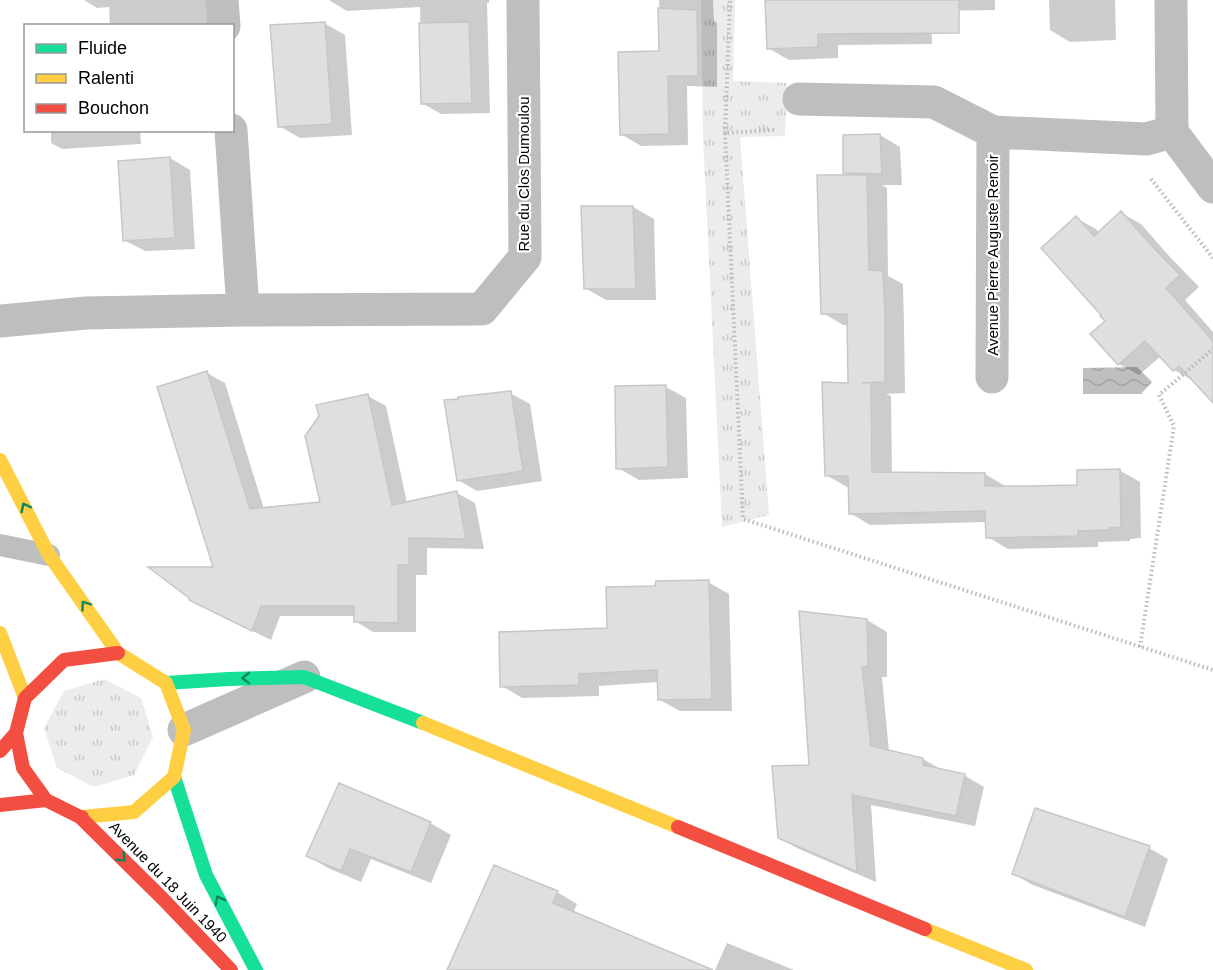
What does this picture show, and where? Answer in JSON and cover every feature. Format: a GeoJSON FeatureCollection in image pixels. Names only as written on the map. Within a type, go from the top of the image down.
{"type":"FeatureCollection","features":[{"type":"Feature","properties":{"kind":"main road"},"geometry":{"type":"LineString","coordinates":[[0,460],[49,555],[118,653],[166,683],[304,677],[387,708],[1026,970]]}},
{"type":"Feature","properties":{"kind":"main road"},"geometry":{"type":"LineString","coordinates":[[0,633],[25,698]]}},
{"type":"Feature","properties":{"kind":"main road"},"geometry":{"type":"LineString","coordinates":[[118,653],[63,660],[25,698],[16,733],[23,768],[46,800],[80,817],[134,812],[174,777],[184,730],[166,683]]}},
{"type":"Feature","properties":{"kind":"main road"},"geometry":{"type":"LineString","coordinates":[[0,751],[16,733]]}},
{"type":"Feature","properties":{"kind":"main road","name":"Avenue du 18 Juin 1940"},"geometry":{"type":"LineString","coordinates":[[174,777],[206,874],[256,970]]}},
{"type":"Feature","properties":{"kind":"main road"},"geometry":{"type":"LineString","coordinates":[[0,805],[46,800]]}},
{"type":"Feature","properties":{"kind":"main road","name":"Avenue du 18 Juin 1940"},"geometry":{"type":"LineString","coordinates":[[80,817],[231,970]]}},
{"type":"Feature","properties":{"kind":"street"},"geometry":{"type":"LineString","coordinates":[[222,0],[224,24]]}},
{"type":"Feature","properties":{"kind":"street","name":"Rue du Clos Dumoulou"},"geometry":{"type":"LineString","coordinates":[[0,321],[86,314],[243,310],[482,309],[525,256],[523,0]]}},
{"type":"Feature","properties":{"kind":"street"},"geometry":{"type":"LineString","coordinates":[[1171,0],[1172,132],[1213,187]]}},
{"type":"Feature","properties":{"kind":"street","name":"Avenue Pierre Auguste Renoir"},"geometry":{"type":"LineString","coordinates":[[799,99],[934,102],[993,132],[1146,139],[1172,132]]}},
{"type":"Feature","properties":{"kind":"street"},"geometry":{"type":"LineString","coordinates":[[231,132],[243,310]]}},
{"type":"Feature","properties":{"kind":"street","name":"Avenue Pierre Auguste Renoir"},"geometry":{"type":"LineString","coordinates":[[992,377],[993,132]]}},
{"type":"Feature","properties":{"kind":"street"},"geometry":{"type":"LineString","coordinates":[[184,730],[304,677]]}},
{"type":"Feature","properties":{"kind":"lane"},"geometry":{"type":"LineString","coordinates":[[0,545],[49,555]]}},
{"type":"Feature","properties":{"kind":"path"},"geometry":{"type":"LineString","coordinates":[[730,0],[725,133],[743,519],[1213,670]]}},
{"type":"Feature","properties":{"kind":"path"},"geometry":{"type":"LineString","coordinates":[[725,133],[779,130],[799,99]]}},
{"type":"Feature","properties":{"kind":"path"},"geometry":{"type":"LineString","coordinates":[[1140,646],[1174,426],[1159,396],[1213,349]]}},
{"type":"Feature","properties":{"kind":"green space"},"geometry":{"type":"Polygon","coordinates":[[[701,0],[735,0],[733,81],[787,83],[785,136],[740,137],[769,515],[722,527],[703,137],[701,0]]]}},
{"type":"Feature","properties":{"kind":"green space"},"geometry":{"type":"Polygon","coordinates":[[[104,679],[141,698],[153,737],[134,775],[94,787],[57,768],[44,728],[64,691],[104,679]]]}},
{"type":"Feature","properties":{"kind":"water"},"geometry":{"type":"Polygon","coordinates":[[[1137,367],[1152,382],[1141,394],[1083,394],[1083,368],[1137,367]]]}},
{"type":"Feature","properties":{"kind":"building"},"geometry":{"type":"Polygon","coordinates":[[[765,0],[959,0],[959,33],[818,34],[818,47],[767,49],[765,0]]]}},
{"type":"Feature","properties":{"kind":"building"},"geometry":{"type":"Polygon","coordinates":[[[658,8],[697,10],[698,76],[668,76],[669,134],[620,135],[618,52],[659,51],[658,8]]]}},
{"type":"Feature","properties":{"kind":"building"},"geometry":{"type":"Polygon","coordinates":[[[325,22],[332,124],[278,127],[270,25],[325,22]]]}},
{"type":"Feature","properties":{"kind":"building"},"geometry":{"type":"Polygon","coordinates":[[[469,22],[472,103],[421,104],[419,23],[469,22]]]}},
{"type":"Feature","properties":{"kind":"building"},"geometry":{"type":"Polygon","coordinates":[[[880,134],[882,174],[843,173],[843,135],[880,134]]]}},
{"type":"Feature","properties":{"kind":"building"},"geometry":{"type":"Polygon","coordinates":[[[170,157],[175,238],[123,241],[118,161],[170,157]]]}},
{"type":"Feature","properties":{"kind":"building"},"geometry":{"type":"Polygon","coordinates":[[[817,175],[867,175],[869,270],[883,271],[885,313],[885,382],[862,383],[871,383],[872,472],[985,473],[985,486],[1031,486],[1077,485],[1077,470],[1120,469],[1121,527],[1110,528],[1110,530],[1078,531],[1078,536],[986,538],[985,511],[849,514],[848,476],[825,476],[822,382],[848,383],[847,314],[821,314],[817,175]]]}},
{"type":"Feature","properties":{"kind":"building"},"geometry":{"type":"Polygon","coordinates":[[[581,206],[633,206],[636,289],[584,289],[581,206]]]}},
{"type":"Feature","properties":{"kind":"building"},"geometry":{"type":"Polygon","coordinates":[[[1121,211],[1180,275],[1166,288],[1213,341],[1213,403],[1179,366],[1173,371],[1145,341],[1118,365],[1090,334],[1105,321],[1041,248],[1076,216],[1094,236],[1121,211]]]}},
{"type":"Feature","properties":{"kind":"building"},"geometry":{"type":"Polygon","coordinates":[[[207,371],[250,509],[320,502],[305,436],[319,416],[316,405],[368,394],[392,505],[457,491],[466,539],[409,538],[409,565],[398,565],[398,623],[354,622],[354,606],[261,606],[252,631],[189,600],[148,567],[213,567],[157,387],[207,371]]]}},
{"type":"Feature","properties":{"kind":"building"},"geometry":{"type":"Polygon","coordinates":[[[666,385],[668,467],[616,469],[615,386],[666,385]]]}},
{"type":"Feature","properties":{"kind":"building"},"geometry":{"type":"Polygon","coordinates":[[[511,391],[523,471],[457,481],[444,400],[511,391]]]}},
{"type":"Feature","properties":{"kind":"building"},"geometry":{"type":"Polygon","coordinates":[[[709,580],[712,699],[658,700],[657,670],[579,674],[579,685],[500,687],[499,632],[607,628],[606,587],[655,586],[656,581],[709,580]]]}},
{"type":"Feature","properties":{"kind":"building"},"geometry":{"type":"Polygon","coordinates":[[[799,611],[867,619],[868,666],[862,667],[871,746],[923,758],[923,765],[965,774],[956,816],[852,795],[857,872],[778,838],[772,766],[809,765],[799,611]]]}},
{"type":"Feature","properties":{"kind":"building"},"geometry":{"type":"Polygon","coordinates":[[[339,783],[431,822],[411,872],[350,849],[341,871],[306,856],[339,783]]]}},
{"type":"Feature","properties":{"kind":"building"},"geometry":{"type":"Polygon","coordinates":[[[1035,808],[1150,846],[1125,917],[1012,874],[1035,808]]]}},
{"type":"Feature","properties":{"kind":"building"},"geometry":{"type":"Polygon","coordinates":[[[494,865],[558,891],[553,903],[713,970],[447,970],[494,865]]]}},
{"type":"Feature","properties":{"kind":"traffic: fast"},"geometry":{"type":"LineString","coordinates":[[166,683],[304,677],[423,723]]}},
{"type":"Feature","properties":{"kind":"traffic: fast"},"geometry":{"type":"LineString","coordinates":[[174,777],[206,875],[256,970]]}},
{"type":"Feature","properties":{"kind":"traffic: slow"},"geometry":{"type":"LineString","coordinates":[[0,460],[49,555],[118,653],[166,683],[184,730],[174,777],[134,812],[82,817]]}},
{"type":"Feature","properties":{"kind":"traffic: slow"},"geometry":{"type":"LineString","coordinates":[[0,633],[25,698]]}},
{"type":"Feature","properties":{"kind":"traffic: slow"},"geometry":{"type":"LineString","coordinates":[[423,723],[678,827]]}},
{"type":"Feature","properties":{"kind":"traffic: slow"},"geometry":{"type":"LineString","coordinates":[[925,929],[1026,970]]}},
{"type":"Feature","properties":{"kind":"traffic: jam"},"geometry":{"type":"LineString","coordinates":[[82,817],[46,800],[23,768],[16,733],[25,698],[64,660],[118,653]]}},
{"type":"Feature","properties":{"kind":"traffic: jam"},"geometry":{"type":"LineString","coordinates":[[0,751],[16,733]]}},
{"type":"Feature","properties":{"kind":"traffic: jam"},"geometry":{"type":"LineString","coordinates":[[0,805],[46,800]]}},
{"type":"Feature","properties":{"kind":"traffic: jam"},"geometry":{"type":"LineString","coordinates":[[80,817],[231,970]]}},
{"type":"Feature","properties":{"kind":"traffic: jam"},"geometry":{"type":"LineString","coordinates":[[678,827],[925,929]]}}]}
